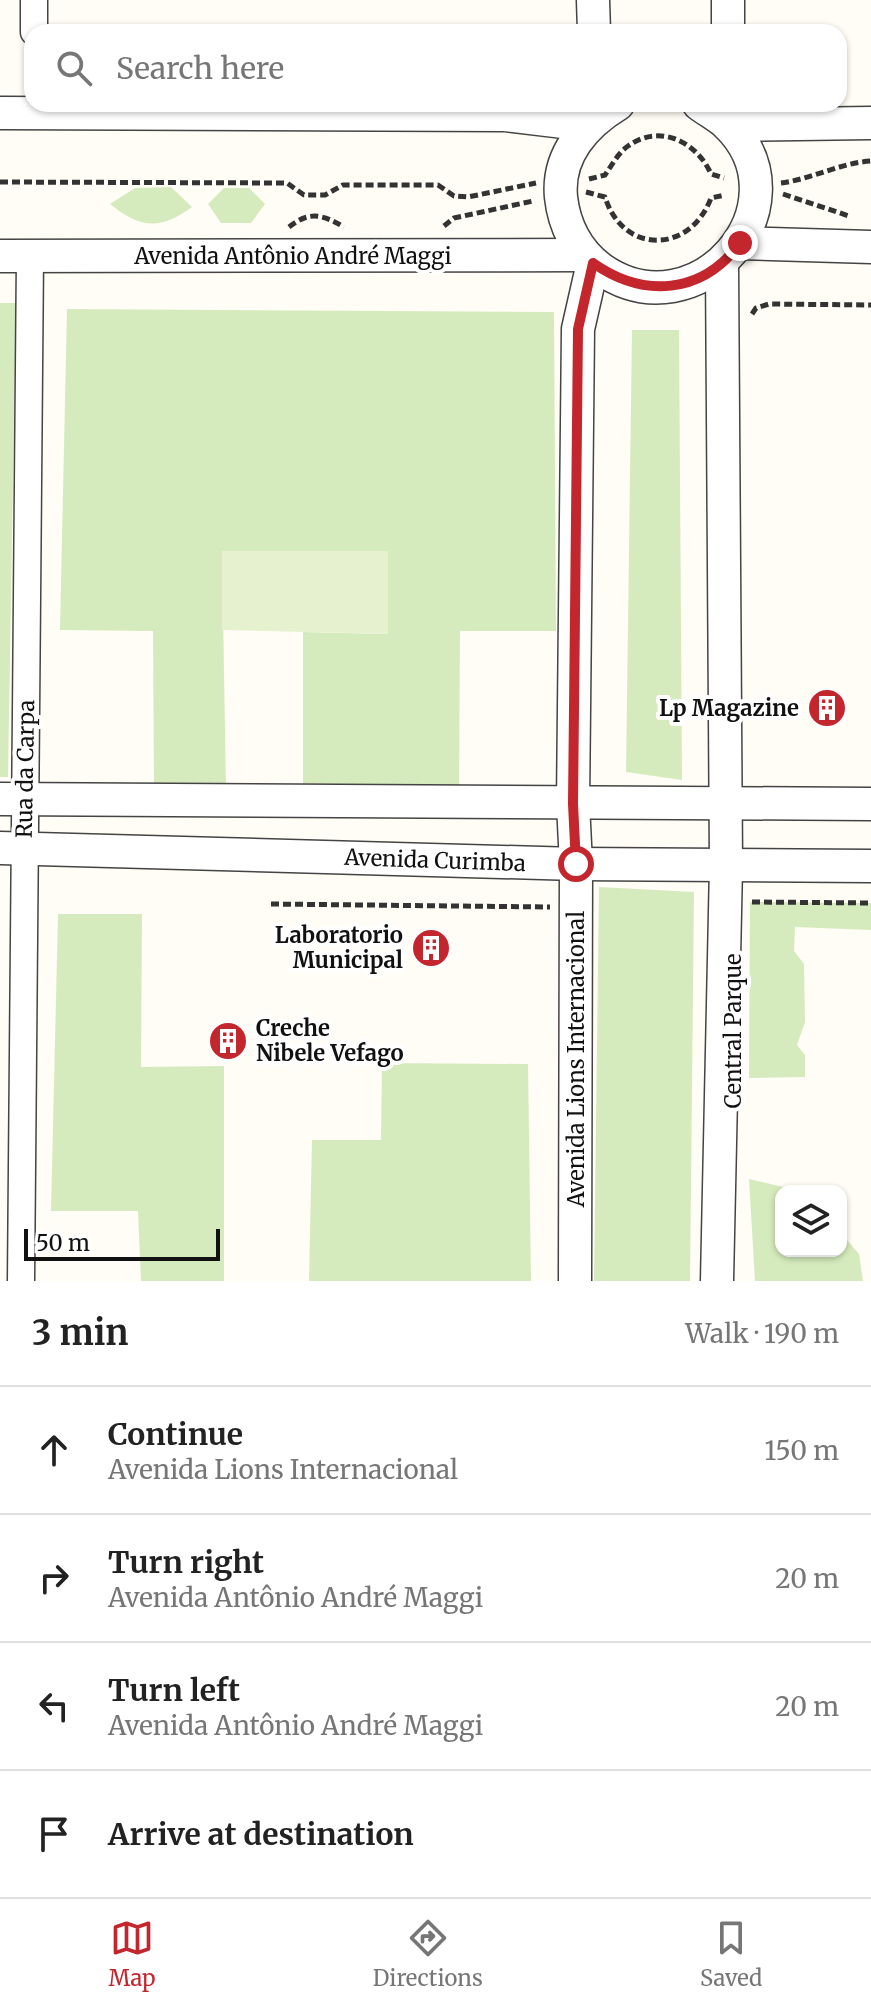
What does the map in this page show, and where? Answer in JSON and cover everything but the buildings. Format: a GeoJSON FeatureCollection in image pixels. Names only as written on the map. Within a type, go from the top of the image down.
{"type":"FeatureCollection","features":[{"type":"Feature","properties":{"kind":"street"},"geometry":{"type":"LineString","coordinates":[[34,0],[34,24]]}},
{"type":"Feature","properties":{"kind":"street"},"geometry":{"type":"LineString","coordinates":[[593,0],[594,24]]}},
{"type":"Feature","properties":{"kind":"street"},"geometry":{"type":"LineString","coordinates":[[728,0],[728,24]]}},
{"type":"Feature","properties":{"kind":"street"},"geometry":{"type":"LineString","coordinates":[[0,113],[24,110]]}},
{"type":"Feature","properties":{"kind":"street"},"geometry":{"type":"LineString","coordinates":[[269,112],[599,113]]}},
{"type":"Feature","properties":{"kind":"street"},"geometry":{"type":"LineString","coordinates":[[589,259],[572,237],[561,186],[576,140],[599,113]]}},
{"type":"Feature","properties":{"kind":"street"},"geometry":{"type":"LineString","coordinates":[[717,1281],[726,866],[724,802],[731,254],[751,219],[754,186],[749,160],[728,114],[871,123]]}},
{"type":"Feature","properties":{"kind":"street"},"geometry":{"type":"LineString","coordinates":[[731,254],[865,233]]}},
{"type":"Feature","properties":{"kind":"street","name":"Avenida Antônio André Maggi"},"geometry":{"type":"LineString","coordinates":[[15,256],[589,259],[612,277],[657,288],[681,286],[703,277],[731,254]]}},
{"type":"Feature","properties":{"kind":"street","name":"Rua da Carpa"},"geometry":{"type":"LineString","coordinates":[[15,256],[12,848],[21,1281]]}},
{"type":"Feature","properties":{"kind":"street","name":"Avenida Lions Internacional"},"geometry":{"type":"LineString","coordinates":[[575,1281],[576,864],[573,804],[578,329],[589,259]]}},
{"type":"Feature","properties":{"kind":"street"},"geometry":{"type":"LineString","coordinates":[[13,800],[871,804]]}},
{"type":"Feature","properties":{"kind":"street","name":"Avenida Curimba"},"geometry":{"type":"LineString","coordinates":[[12,848],[576,864],[871,866]]}},
{"type":"Feature","properties":{"kind":"path"},"geometry":{"type":"LineString","coordinates":[[438,231],[454,218],[469,218],[561,186],[605,175],[629,146],[655,136],[670,137],[696,149],[711,174],[799,197],[865,233]]}},
{"type":"Feature","properties":{"kind":"path"},"geometry":{"type":"LineString","coordinates":[[0,182],[287,183],[304,195],[325,195],[343,185],[438,185],[454,196],[468,197],[561,186],[605,197],[618,223],[629,232],[652,241],[691,231],[706,212],[711,198],[754,186],[807,180],[855,162],[871,161]]}},
{"type":"Feature","properties":{"kind":"path"},"geometry":{"type":"LineString","coordinates":[[273,227],[289,227],[304,215],[326,216],[345,227],[360,228]]}},
{"type":"Feature","properties":{"kind":"path"},"geometry":{"type":"LineString","coordinates":[[750,316],[756,308],[769,304],[871,305]]}},
{"type":"Feature","properties":{"kind":"path"},"geometry":{"type":"LineString","coordinates":[[750,918],[750,902],[871,903]]}},
{"type":"Feature","properties":{"kind":"path"},"geometry":{"type":"LineString","coordinates":[[271,904],[556,907]]}},
{"type":"Feature","properties":{"kind":"green space"},"geometry":{"type":"Polygon","coordinates":[[[171,187],[192,207],[159,223],[140,222],[110,204],[135,188],[171,187]]]}},
{"type":"Feature","properties":{"kind":"green space"},"geometry":{"type":"Polygon","coordinates":[[[224,188],[249,188],[265,204],[251,223],[221,223],[208,204],[224,188]]]}},
{"type":"Feature","properties":{"kind":"green space"},"geometry":{"type":"Polygon","coordinates":[[[0,303],[16,303],[8,777],[0,777],[0,303]]]}},
{"type":"Feature","properties":{"kind":"green space"},"geometry":{"type":"Polygon","coordinates":[[[67,309],[554,312],[556,631],[460,631],[459,791],[303,792],[303,632],[387,634],[222,551],[226,791],[154,790],[153,631],[60,630],[67,309]]]}},
{"type":"Feature","properties":{"kind":"green space"},"geometry":{"type":"Polygon","coordinates":[[[632,330],[679,330],[682,780],[626,772],[632,330]]]}},
{"type":"Feature","properties":{"kind":"green space"},"geometry":{"type":"Polygon","coordinates":[[[222,551],[388,551],[388,634],[222,630],[222,551]]]}},
{"type":"Feature","properties":{"kind":"green space"},"geometry":{"type":"Polygon","coordinates":[[[599,887],[694,892],[690,1281],[594,1281],[599,887]]]}},
{"type":"Feature","properties":{"kind":"green space"},"geometry":{"type":"Polygon","coordinates":[[[750,902],[871,903],[871,930],[795,927],[794,951],[804,964],[805,1022],[797,1045],[805,1055],[805,1077],[749,1078],[750,902]]]}},
{"type":"Feature","properties":{"kind":"green space"},"geometry":{"type":"Polygon","coordinates":[[[58,914],[142,914],[141,1067],[224,1066],[224,1281],[141,1281],[138,1211],[51,1211],[58,914]]]}},
{"type":"Feature","properties":{"kind":"green space"},"geometry":{"type":"Polygon","coordinates":[[[382,1063],[528,1064],[531,1281],[309,1281],[312,1140],[381,1140],[382,1063]]]}},
{"type":"Feature","properties":{"kind":"green space"},"geometry":{"type":"Polygon","coordinates":[[[749,1179],[775,1185],[775,1257],[847,1257],[847,1240],[859,1254],[863,1281],[755,1281],[749,1179]]]}},
{"type":"Feature","properties":{"kind":"place","name":"Lp Magazine"},"geometry":{"type":"Point","coordinates":[827,708]}},
{"type":"Feature","properties":{"kind":"place","name":"Laboratorio Municipal"},"geometry":{"type":"Point","coordinates":[431,948]}},
{"type":"Feature","properties":{"kind":"place","name":"Creche Nibele Vefago"},"geometry":{"type":"Point","coordinates":[228,1041]}},
{"type":"Feature","properties":{"kind":"route"},"geometry":{"type":"LineString","coordinates":[[576,864],[573,804],[578,329],[593,263],[612,277],[634,285],[657,288],[681,286],[703,277],[722,264],[740,243]]}}]}
